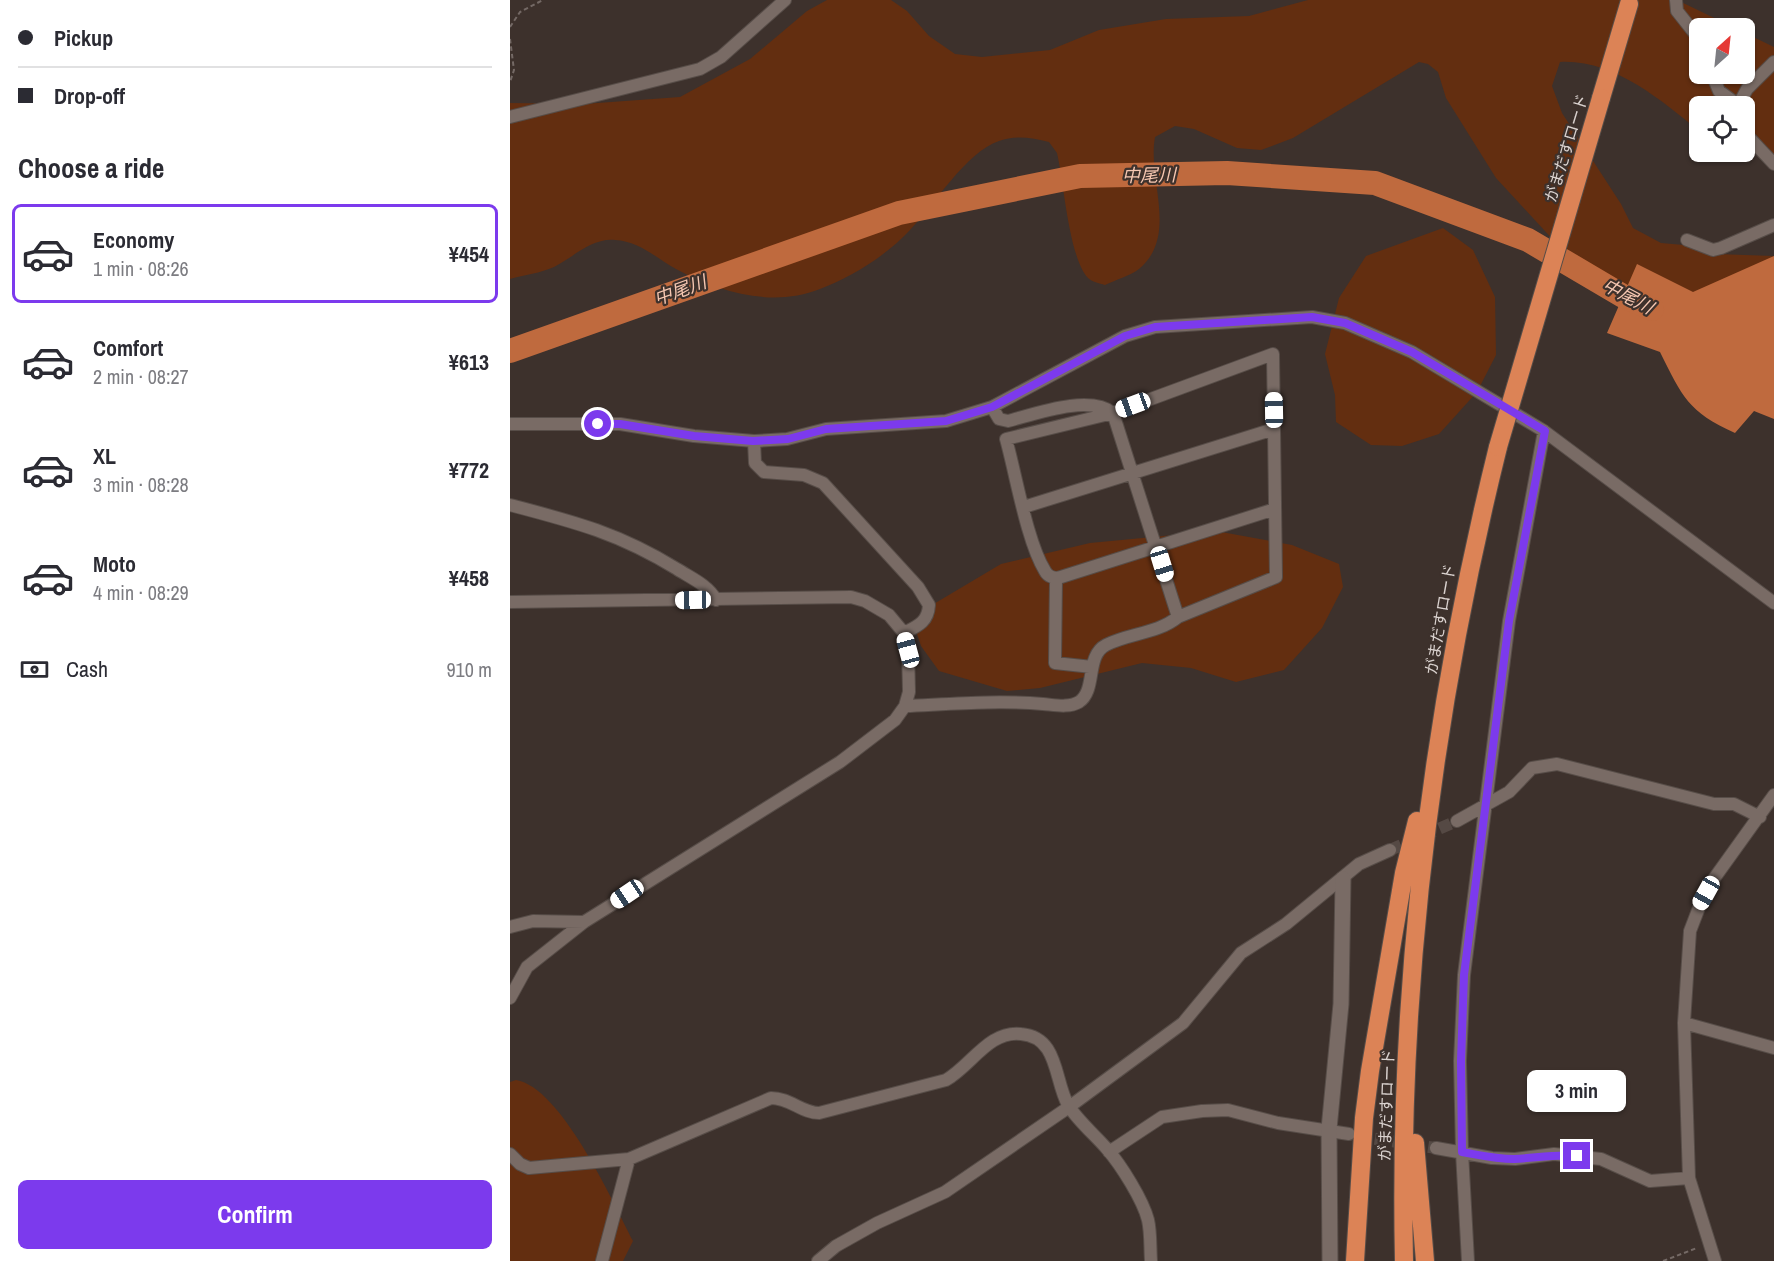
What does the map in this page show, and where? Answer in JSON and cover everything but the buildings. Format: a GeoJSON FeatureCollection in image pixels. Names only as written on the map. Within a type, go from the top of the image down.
{"type":"FeatureCollection","features":[{"type":"Feature","properties":{"kind":"highway","name":"がまだすロード"},"geometry":{"type":"LineString","coordinates":[[1404,1261],[1404,1121],[1417,911],[1436,749],[1470,558],[1498,447],[1629,4]]}},
{"type":"Feature","properties":{"kind":"highway"},"geometry":{"type":"LineString","coordinates":[[1355,1261],[1364,1118],[1370,1071],[1404,873],[1436,749]]}},
{"type":"Feature","properties":{"kind":"highway"},"geometry":{"type":"LineString","coordinates":[[1408,1042],[1425,1261]]}},
{"type":"Feature","properties":{"kind":"street"},"geometry":{"type":"LineString","coordinates":[[510,117],[700,69],[721,57],[784,0]]}},
{"type":"Feature","properties":{"kind":"street"},"geometry":{"type":"LineString","coordinates":[[1676,0],[1677,11],[1689,26]]}},
{"type":"Feature","properties":{"kind":"street"},"geometry":{"type":"LineString","coordinates":[[1743,96],[1747,89],[1774,62]]}},
{"type":"Feature","properties":{"kind":"street"},"geometry":{"type":"LineString","coordinates":[[1716,84],[1719,91],[1725,96]]}},
{"type":"Feature","properties":{"kind":"street"},"geometry":{"type":"LineString","coordinates":[[1755,144],[1774,164]]}},
{"type":"Feature","properties":{"kind":"street"},"geometry":{"type":"LineString","coordinates":[[1687,240],[1703,248],[1721,248],[1774,225]]}},
{"type":"Feature","properties":{"kind":"street"},"geometry":{"type":"LineString","coordinates":[[510,424],[620,424],[694,436],[753,441],[788,439],[826,429],[946,421],[992,407],[1125,336],[1155,327],[1312,317],[1345,323],[1412,352],[1545,431],[1774,603]]}},
{"type":"Feature","properties":{"kind":"street"},"geometry":{"type":"LineString","coordinates":[[905,706],[1017,702],[1066,706],[1076,704],[1087,693],[1092,667],[1099,651],[1104,646],[1168,626],[1178,618],[1276,577],[1273,354],[1113,413],[1006,439],[1024,507],[1045,572],[1056,578],[1275,509]]}},
{"type":"Feature","properties":{"kind":"street"},"geometry":{"type":"LineString","coordinates":[[992,407],[999,418],[1008,421],[1067,406],[1102,406],[1113,413],[1178,618]]}},
{"type":"Feature","properties":{"kind":"street"},"geometry":{"type":"LineString","coordinates":[[1024,507],[1274,429]]}},
{"type":"Feature","properties":{"kind":"street"},"geometry":{"type":"LineString","coordinates":[[1468,1261],[1462,1152],[1461,1061],[1464,975],[1509,621],[1545,431]]}},
{"type":"Feature","properties":{"kind":"street"},"geometry":{"type":"LineString","coordinates":[[753,441],[755,463],[759,468],[773,474],[804,475],[823,483],[918,587],[929,605],[927,617],[924,622],[904,633]]}},
{"type":"Feature","properties":{"kind":"street"},"geometry":{"type":"LineString","coordinates":[[510,506],[594,527],[620,537],[703,585],[716,600]]}},
{"type":"Feature","properties":{"kind":"street"},"geometry":{"type":"LineString","coordinates":[[1056,578],[1055,663],[1092,667]]}},
{"type":"Feature","properties":{"kind":"street"},"geometry":{"type":"LineString","coordinates":[[510,602],[851,597],[865,601],[889,615],[904,633],[909,666],[909,692],[905,706],[895,720],[840,762],[584,922],[527,967],[510,998]]}},
{"type":"Feature","properties":{"kind":"street"},"geometry":{"type":"LineString","coordinates":[[1457,821],[1509,792],[1532,768],[1557,764],[1714,804],[1734,804],[1760,817]]}},
{"type":"Feature","properties":{"kind":"street"},"geometry":{"type":"LineString","coordinates":[[1715,1261],[1689,1178],[1684,1023],[1690,931],[1713,880],[1774,795]]}},
{"type":"Feature","properties":{"kind":"street"},"geometry":{"type":"LineString","coordinates":[[818,1261],[836,1246],[877,1223],[945,1192],[1069,1107],[1174,1030],[1241,953],[1286,924],[1368,858],[1390,850]]}},
{"type":"Feature","properties":{"kind":"street"},"geometry":{"type":"LineString","coordinates":[[1330,1261],[1329,1129],[1341,1004],[1344,879]]}},
{"type":"Feature","properties":{"kind":"street"},"geometry":{"type":"LineString","coordinates":[[510,927],[533,921],[584,922]]}},
{"type":"Feature","properties":{"kind":"street"},"geometry":{"type":"LineString","coordinates":[[1684,1023],[1774,1048]]}},
{"type":"Feature","properties":{"kind":"street"},"geometry":{"type":"LineString","coordinates":[[510,1154],[520,1164],[529,1168],[629,1159],[771,1098],[789,1100],[807,1110],[819,1113],[946,1080],[960,1072],[986,1045],[1008,1035],[1022,1034],[1044,1045],[1053,1056],[1069,1107],[1109,1152],[1141,1202],[1148,1220],[1151,1261]]}},
{"type":"Feature","properties":{"kind":"street"},"geometry":{"type":"LineString","coordinates":[[1109,1152],[1150,1122],[1186,1112],[1228,1110],[1278,1123],[1329,1129],[1349,1134]]}},
{"type":"Feature","properties":{"kind":"street"},"geometry":{"type":"LineString","coordinates":[[1436,1148],[1492,1158],[1515,1159],[1554,1154],[1601,1159],[1650,1181],[1689,1178]]}},
{"type":"Feature","properties":{"kind":"street"},"geometry":{"type":"LineString","coordinates":[[603,1261],[629,1159]]}},
{"type":"Feature","properties":{"kind":"path"},"geometry":{"type":"LineString","coordinates":[[510,27],[520,12],[543,0]]}},
{"type":"Feature","properties":{"kind":"path"},"geometry":{"type":"LineString","coordinates":[[510,39],[514,70],[510,82]]}},
{"type":"Feature","properties":{"kind":"path"},"geometry":{"type":"LineString","coordinates":[[1663,1261],[1709,1244]]}},
{"type":"Feature","properties":{"kind":"shaded area"},"geometry":{"type":"Polygon","coordinates":[[[827,0],[891,0],[907,11],[929,36],[955,54],[982,57],[1050,50],[1099,30],[1166,19],[1249,16],[1308,0],[1677,0],[1714,18],[1689,18],[1689,84],[1755,84],[1755,38],[1774,47],[1774,155],[1755,151],[1755,96],[1689,96],[1689,123],[1652,95],[1617,74],[1580,63],[1560,62],[1552,86],[1562,113],[1621,204],[1633,228],[1661,243],[1695,246],[1716,254],[1774,256],[1666,342],[1591,281],[1496,178],[1446,98],[1438,72],[1428,64],[1419,62],[1293,138],[1261,150],[1237,148],[1194,129],[1175,126],[1155,137],[1154,154],[1160,224],[1157,240],[1151,255],[1139,269],[1105,285],[1088,278],[1081,268],[1068,219],[1057,153],[1049,142],[1030,138],[1005,139],[987,147],[963,167],[910,230],[880,256],[844,278],[802,295],[765,297],[728,290],[676,269],[632,243],[615,240],[590,245],[549,269],[510,279],[510,103],[584,104],[680,97],[750,59],[807,11],[827,0]]]}},
{"type":"Feature","properties":{"kind":"shaded area"},"geometry":{"type":"Polygon","coordinates":[[[1443,228],[1473,250],[1495,297],[1496,355],[1477,392],[1439,434],[1402,446],[1371,445],[1336,422],[1335,395],[1325,354],[1339,298],[1366,256],[1443,228]]]}},
{"type":"Feature","properties":{"kind":"shaded area"},"geometry":{"type":"Polygon","coordinates":[[[1216,531],[1292,545],[1339,564],[1343,587],[1322,628],[1284,670],[1236,682],[1191,668],[1142,663],[1040,688],[1007,691],[939,671],[921,646],[915,628],[932,605],[1001,564],[1090,543],[1216,531]]]}},
{"type":"Feature","properties":{"kind":"shaded area"},"geometry":{"type":"Polygon","coordinates":[[[516,1080],[533,1087],[550,1103],[584,1148],[633,1241],[623,1261],[510,1261],[510,1082],[516,1080]]]}},
{"type":"Feature","properties":{"kind":"water"},"geometry":{"type":"Polygon","coordinates":[[[1774,256],[1774,419],[1754,411],[1735,433],[1719,425],[1696,410],[1688,401],[1660,352],[1607,333],[1637,264],[1693,292],[1774,256]]]}},
{"type":"Feature","properties":{"kind":"waterway","name":"中尾川"},"geometry":{"type":"LineString","coordinates":[[510,351],[899,213],[1080,176],[1227,173],[1375,183],[1528,240],[1623,296],[1652,309]]}},
{"type":"Feature","properties":{"kind":"tunnel"},"geometry":{"type":"LineString","coordinates":[[1390,850],[1457,821]]}},
{"type":"Feature","properties":{"kind":"tunnel"},"geometry":{"type":"LineString","coordinates":[[1357,1136],[1436,1148]]}},
{"type":"Feature","properties":{"kind":"route"},"geometry":{"type":"LineString","coordinates":[[598,424],[620,424],[694,436],[753,441],[788,439],[826,429],[946,421],[992,407],[1125,336],[1155,327],[1312,317],[1345,323],[1412,352],[1545,431],[1509,621],[1464,975],[1461,1061],[1462,1152],[1492,1158],[1515,1159],[1554,1154],[1577,1156]]}}]}
